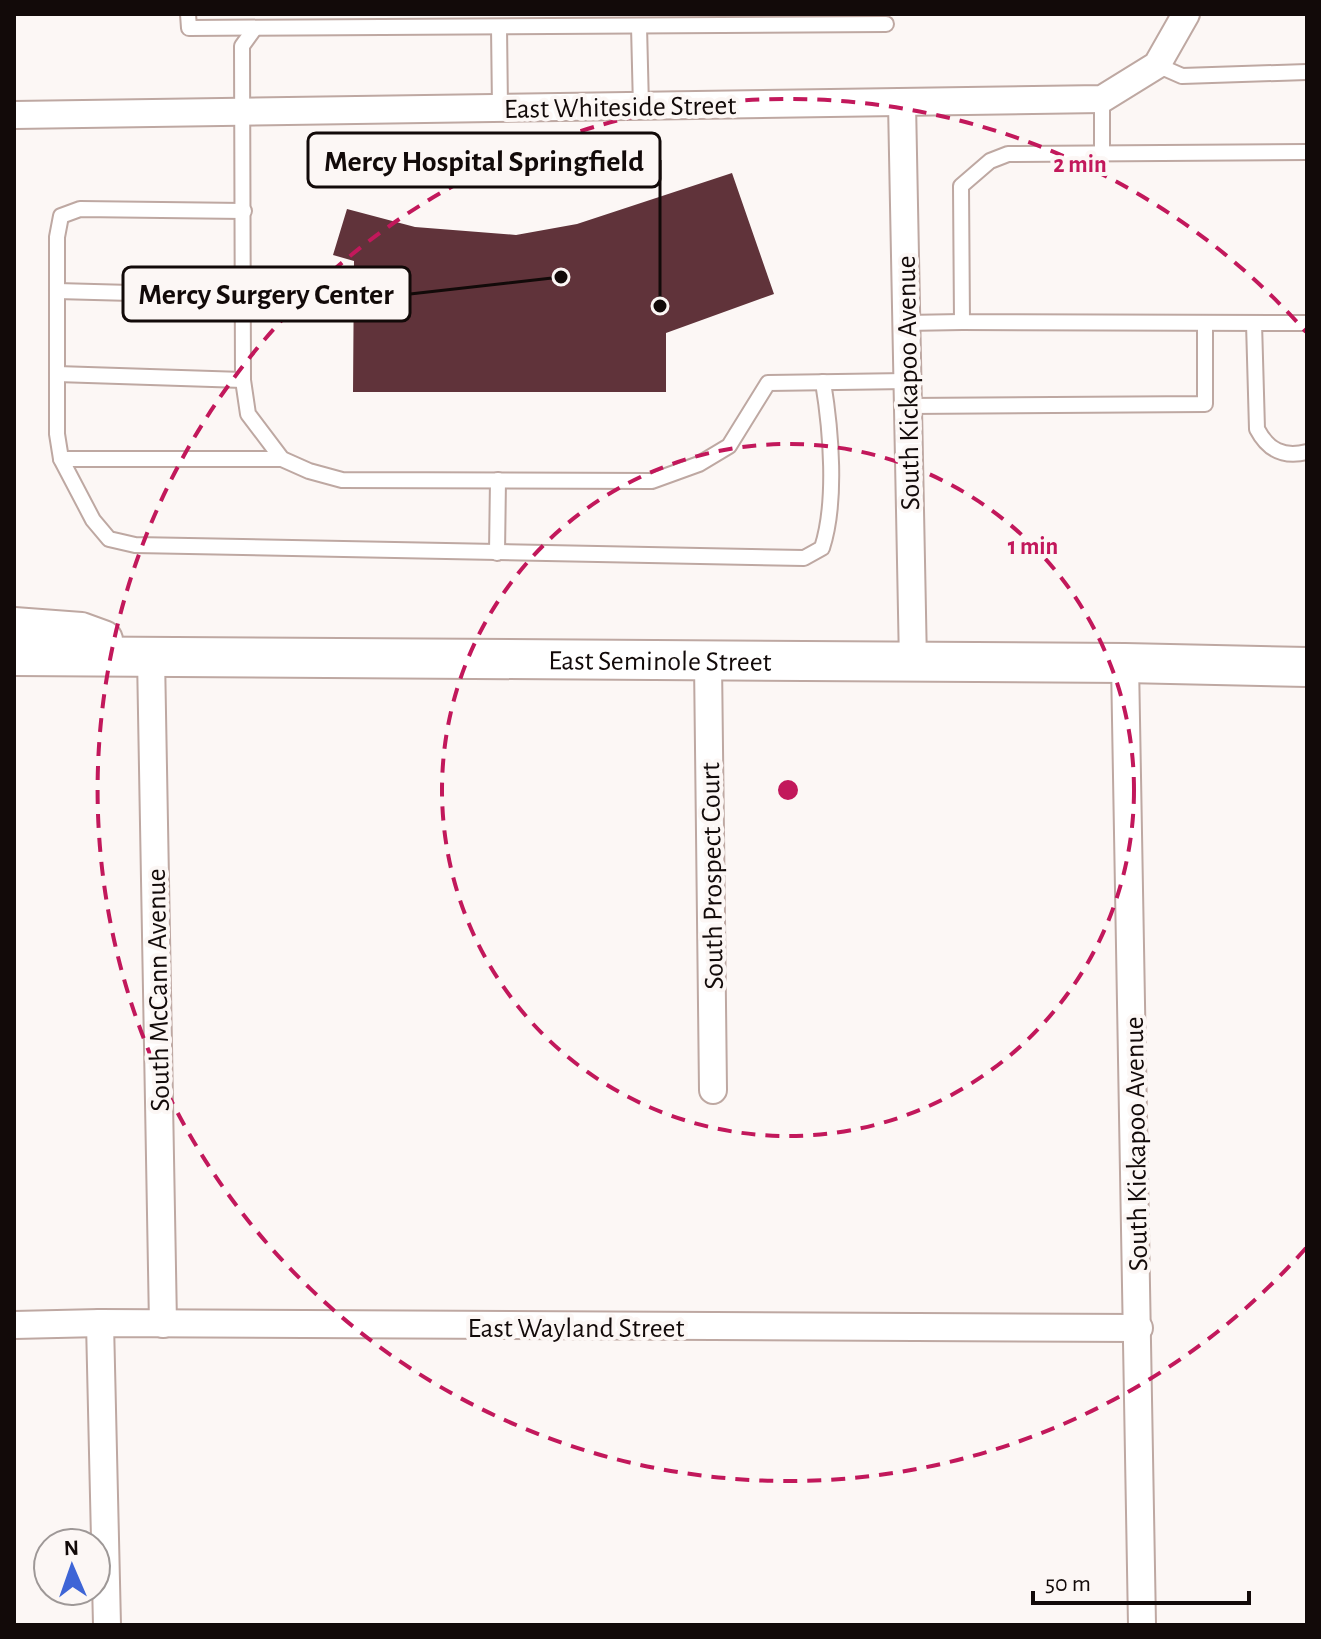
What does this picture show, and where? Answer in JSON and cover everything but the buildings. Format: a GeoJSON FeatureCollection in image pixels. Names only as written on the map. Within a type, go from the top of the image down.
{"type":"FeatureCollection","features":[{"type":"Feature","properties":{"kind":"street"},"geometry":{"type":"LineString","coordinates":[[1102,99],[1157,65],[1186,14]]}},
{"type":"Feature","properties":{"kind":"street","name":"East Whiteside Street"},"geometry":{"type":"LineString","coordinates":[[14,115],[1102,99]]}},
{"type":"Feature","properties":{"kind":"street","name":"South Kickapoo Avenue"},"geometry":{"type":"LineString","coordinates":[[902,103],[913,663]]}},
{"type":"Feature","properties":{"kind":"street"},"geometry":{"type":"LineString","coordinates":[[14,627],[81,632],[151,657]]}},
{"type":"Feature","properties":{"kind":"street","name":"East Seminole Street"},"geometry":{"type":"LineString","coordinates":[[14,656],[1125,663],[1307,667]]}},
{"type":"Feature","properties":{"kind":"street","name":"South McCann Avenue"},"geometry":{"type":"LineString","coordinates":[[151,657],[163,1324]]}},
{"type":"Feature","properties":{"kind":"street","name":"South Prospect Court"},"geometry":{"type":"LineString","coordinates":[[708,662],[713,1090]]}},
{"type":"Feature","properties":{"kind":"street","name":"South Kickapoo Avenue"},"geometry":{"type":"LineString","coordinates":[[1125,663],[1142,1625]]}},
{"type":"Feature","properties":{"kind":"street"},"geometry":{"type":"LineString","coordinates":[[100,1323],[107,1625]]}},
{"type":"Feature","properties":{"kind":"street","name":"East Wayland Street"},"geometry":{"type":"LineString","coordinates":[[14,1325],[1139,1328]]}},
{"type":"Feature","properties":{"kind":"lane"},"geometry":{"type":"LineString","coordinates":[[188,14],[189,28],[886,24]]}},
{"type":"Feature","properties":{"kind":"lane"},"geometry":{"type":"LineString","coordinates":[[639,26],[641,107]]}},
{"type":"Feature","properties":{"kind":"lane"},"geometry":{"type":"LineString","coordinates":[[499,27],[500,108]]}},
{"type":"Feature","properties":{"kind":"lane"},"geometry":{"type":"LineString","coordinates":[[255,28],[242,46],[243,380],[248,414],[282,459]]}},
{"type":"Feature","properties":{"kind":"lane"},"geometry":{"type":"LineString","coordinates":[[1157,65],[1182,76],[1307,72]]}},
{"type":"Feature","properties":{"kind":"lane"},"geometry":{"type":"LineString","coordinates":[[1102,99],[1102,153]]}},
{"type":"Feature","properties":{"kind":"lane"},"geometry":{"type":"LineString","coordinates":[[962,322],[961,186],[990,161],[1008,154],[1307,152]]}},
{"type":"Feature","properties":{"kind":"lane"},"geometry":{"type":"LineString","coordinates":[[244,211],[80,209],[61,216],[57,237],[57,434],[61,459],[93,520],[109,539],[135,545],[804,558],[822,548],[829,527],[829,436],[823,382]]}},
{"type":"Feature","properties":{"kind":"lane"},"geometry":{"type":"LineString","coordinates":[[57,291],[243,296]]}},
{"type":"Feature","properties":{"kind":"lane"},"geometry":{"type":"LineString","coordinates":[[906,323],[1307,323]]}},
{"type":"Feature","properties":{"kind":"lane"},"geometry":{"type":"LineString","coordinates":[[61,459],[282,459],[309,471],[342,480],[652,481],[699,464],[729,446],[768,383],[823,382],[907,393],[1205,404],[1205,323]]}},
{"type":"Feature","properties":{"kind":"lane"},"geometry":{"type":"LineString","coordinates":[[1254,323],[1257,429],[1264,443],[1277,452],[1295,455],[1307,452]]}},
{"type":"Feature","properties":{"kind":"lane"},"geometry":{"type":"LineString","coordinates":[[57,374],[243,380]]}},
{"type":"Feature","properties":{"kind":"lane"},"geometry":{"type":"LineString","coordinates":[[497,553],[498,480]]}},
{"type":"Feature","properties":{"kind":"place","name":"Mercy Surgery Center"},"geometry":{"type":"Point","coordinates":[561,277]}},
{"type":"Feature","properties":{"kind":"place","name":"Mercy Hospital Springfield"},"geometry":{"type":"Point","coordinates":[660,306]}}]}
